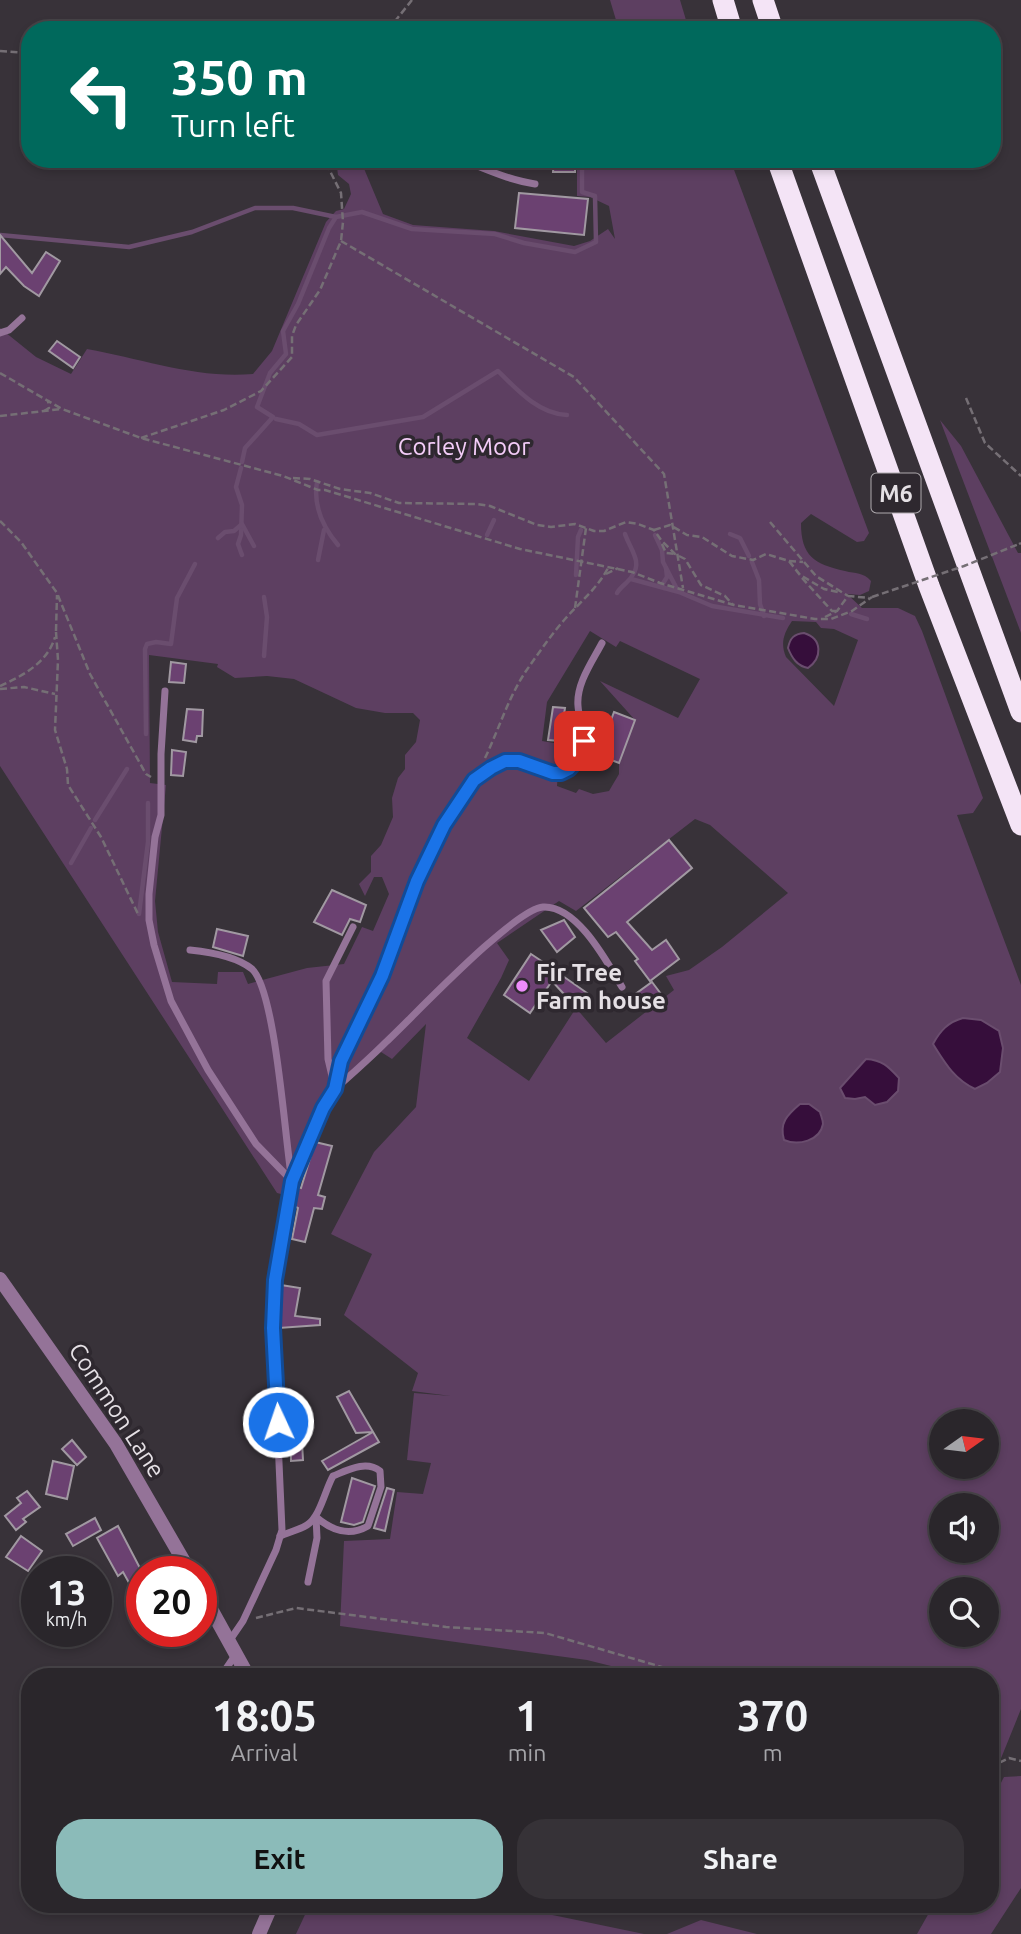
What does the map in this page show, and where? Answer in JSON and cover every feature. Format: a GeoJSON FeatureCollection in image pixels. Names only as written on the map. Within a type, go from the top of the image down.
{"type":"FeatureCollection","features":[{"type":"Feature","properties":{"kind":"highway"},"geometry":{"type":"LineString","coordinates":[[723,0],[729,21]]}},
{"type":"Feature","properties":{"kind":"highway"},"geometry":{"type":"LineString","coordinates":[[763,0],[770,21]]}},
{"type":"Feature","properties":{"kind":"highway","name":"M6"},"geometry":{"type":"LineString","coordinates":[[780,168],[929,586],[1021,825]]}},
{"type":"Feature","properties":{"kind":"highway","name":"M6"},"geometry":{"type":"LineString","coordinates":[[822,168],[1021,712]]}},
{"type":"Feature","properties":{"kind":"street","name":"Common Lane"},"geometry":{"type":"LineString","coordinates":[[0,1279],[116,1444],[181,1556]]}},
{"type":"Feature","properties":{"kind":"street"},"geometry":{"type":"LineString","coordinates":[[217,1618],[244,1668]]}},
{"type":"Feature","properties":{"kind":"street"},"geometry":{"type":"LineString","coordinates":[[259,1934],[268,1913]]}},
{"type":"Feature","properties":{"kind":"lane"},"geometry":{"type":"LineString","coordinates":[[484,168],[510,180],[535,184]]}},
{"type":"Feature","properties":{"kind":"lane"},"geometry":{"type":"LineString","coordinates":[[0,332],[9,330],[22,318]]}},
{"type":"Feature","properties":{"kind":"lane"},"geometry":{"type":"LineString","coordinates":[[335,1089],[341,1061],[382,976],[417,881],[444,825],[474,780],[505,761],[519,761],[553,773],[561,773],[579,758],[584,741],[577,702],[581,684],[602,642]]}},
{"type":"Feature","properties":{"kind":"lane"},"geometry":{"type":"LineString","coordinates":[[165,691],[161,815],[155,837],[149,894],[149,920],[156,955],[171,1001],[208,1070],[256,1144],[292,1181]]}},
{"type":"Feature","properties":{"kind":"lane"},"geometry":{"type":"LineString","coordinates":[[230,1640],[243,1621],[280,1536],[282,1497],[273,1328],[275,1280],[292,1181],[323,1108],[335,1089],[470,961],[510,925],[531,911],[542,907],[569,915],[604,958],[622,987]]}},
{"type":"Feature","properties":{"kind":"lane"},"geometry":{"type":"LineString","coordinates":[[335,1089],[328,1059],[326,981],[353,927]]}},
{"type":"Feature","properties":{"kind":"lane"},"geometry":{"type":"LineString","coordinates":[[190,950],[214,953],[244,964],[260,979],[273,1038],[292,1181]]}},
{"type":"Feature","properties":{"kind":"lane"},"geometry":{"type":"LineString","coordinates":[[309,1581],[317,1538],[316,1517],[333,1476],[355,1467],[373,1466],[380,1471],[381,1487],[368,1526],[360,1531],[345,1532],[328,1528],[316,1517]]}},
{"type":"Feature","properties":{"kind":"lane"},"geometry":{"type":"LineString","coordinates":[[280,1536],[307,1525],[316,1517]]}},
{"type":"Feature","properties":{"kind":"lane"},"geometry":{"type":"LineString","coordinates":[[226,1668],[236,1654]]}},
{"type":"Feature","properties":{"kind":"path"},"geometry":{"type":"LineString","coordinates":[[395,21],[412,0]]}},
{"type":"Feature","properties":{"kind":"path"},"geometry":{"type":"LineString","coordinates":[[0,51],[21,52]]}},
{"type":"Feature","properties":{"kind":"path"},"geometry":{"type":"LineString","coordinates":[[142,438],[224,410],[261,391],[292,357],[292,337],[296,325],[320,289],[341,241],[341,193],[328,168]]}},
{"type":"Feature","properties":{"kind":"path"},"geometry":{"type":"LineString","coordinates":[[341,241],[574,377],[664,474],[682,589]]}},
{"type":"Feature","properties":{"kind":"path"},"geometry":{"type":"LineString","coordinates":[[0,373],[62,409],[142,438],[283,476],[318,490],[498,544],[618,568],[734,605],[815,619],[840,617],[872,597],[1020,544]]}},
{"type":"Feature","properties":{"kind":"path"},"geometry":{"type":"LineString","coordinates":[[967,398],[985,443],[1021,476]]}},
{"type":"Feature","properties":{"kind":"path"},"geometry":{"type":"LineString","coordinates":[[44,411],[49,408],[48,400]]}},
{"type":"Feature","properties":{"kind":"path"},"geometry":{"type":"LineString","coordinates":[[0,416],[62,409]]}},
{"type":"Feature","properties":{"kind":"path"},"geometry":{"type":"LineString","coordinates":[[283,476],[310,479],[340,489],[370,493],[399,503],[476,504],[513,514],[537,525],[551,527],[575,524],[604,531],[626,522],[638,524],[654,530],[676,555],[685,559],[701,585],[725,596],[734,605]]}},
{"type":"Feature","properties":{"kind":"path"},"geometry":{"type":"LineString","coordinates":[[0,521],[21,542],[57,593],[90,674],[146,774],[152,778]]}},
{"type":"Feature","properties":{"kind":"path"},"geometry":{"type":"LineString","coordinates":[[769,522],[816,576],[838,592]]}},
{"type":"Feature","properties":{"kind":"path"},"geometry":{"type":"LineString","coordinates":[[654,530],[670,525],[687,535],[702,537],[732,556],[753,560],[766,554],[789,561],[804,562]]}},
{"type":"Feature","properties":{"kind":"path"},"geometry":{"type":"LineString","coordinates":[[575,609],[586,528]]}},
{"type":"Feature","properties":{"kind":"path"},"geometry":{"type":"LineString","coordinates":[[789,561],[825,607],[836,611]]}},
{"type":"Feature","properties":{"kind":"path"},"geometry":{"type":"LineString","coordinates":[[474,780],[525,672],[575,609],[592,593],[609,566]]}},
{"type":"Feature","properties":{"kind":"path"},"geometry":{"type":"LineString","coordinates":[[604,576],[618,568]]}},
{"type":"Feature","properties":{"kind":"path"},"geometry":{"type":"LineString","coordinates":[[800,575],[824,589],[857,598],[872,597]]}},
{"type":"Feature","properties":{"kind":"path"},"geometry":{"type":"LineString","coordinates":[[57,593],[55,730],[67,769],[68,785],[101,837],[141,920]]}},
{"type":"Feature","properties":{"kind":"path"},"geometry":{"type":"LineString","coordinates":[[815,619],[836,611],[848,596]]}},
{"type":"Feature","properties":{"kind":"path"},"geometry":{"type":"LineString","coordinates":[[0,687],[20,677],[51,652],[56,632]]}},
{"type":"Feature","properties":{"kind":"path"},"geometry":{"type":"LineString","coordinates":[[0,687],[24,687],[55,694]]}},
{"type":"Feature","properties":{"kind":"path"},"geometry":{"type":"LineString","coordinates":[[243,1621],[296,1608],[446,1627],[545,1633],[665,1668]]}},
{"type":"Feature","properties":{"kind":"path"},"geometry":{"type":"LineString","coordinates":[[999,1763],[1009,1758],[1021,1761]]}},
{"type":"Feature","properties":{"kind":"green space"},"geometry":{"type":"Polygon","coordinates":[[[610,0],[680,0],[686,21],[616,21],[610,0]]]}},
{"type":"Feature","properties":{"kind":"green space","name":"Corley Moor"},"geometry":{"type":"Polygon","coordinates":[[[337,168],[364,168],[383,214],[413,225],[494,231],[574,246],[590,241],[608,229],[615,239],[609,206],[590,197],[577,196],[577,168],[733,168],[869,533],[864,541],[857,542],[811,514],[801,523],[804,543],[811,557],[817,561],[862,575],[871,581],[869,591],[860,595],[847,594],[862,608],[898,608],[915,616],[983,798],[973,813],[957,815],[1021,985],[1021,1709],[999,1763],[999,1668],[619,1668],[587,1660],[340,1626],[344,1541],[390,1539],[397,1492],[423,1494],[431,1463],[407,1460],[414,1393],[451,1396],[412,1391],[418,1373],[344,1315],[372,1254],[331,1234],[374,1152],[416,1107],[426,1024],[392,1059],[381,1052],[344,1083],[330,1100],[289,1196],[277,1193],[0,766],[0,328],[36,357],[71,374],[87,349],[191,371],[253,374],[272,351],[326,222],[336,211],[344,209],[351,194],[349,184],[338,175],[337,168]],[[792,621],[785,634],[784,652],[834,706],[858,640],[834,629],[821,628],[816,622],[792,621]],[[590,631],[547,702],[542,741],[560,744],[557,786],[576,793],[579,789],[593,794],[609,791],[619,774],[619,763],[635,720],[600,681],[678,718],[700,679],[620,641],[616,647],[590,631]],[[149,655],[150,783],[166,785],[155,901],[158,932],[172,982],[217,984],[218,972],[243,972],[248,984],[307,968],[344,964],[362,927],[373,931],[389,894],[382,877],[374,877],[365,896],[359,884],[371,872],[371,856],[381,845],[393,817],[392,798],[398,778],[405,769],[405,755],[416,742],[420,720],[413,713],[385,713],[356,708],[294,679],[267,676],[235,678],[217,667],[218,664],[149,655]],[[695,819],[576,911],[559,901],[497,943],[509,960],[467,1038],[529,1081],[576,1008],[606,1043],[674,990],[666,976],[689,970],[722,947],[788,893],[710,825],[695,819]]]}},
{"type":"Feature","properties":{"kind":"green space"},"geometry":{"type":"Polygon","coordinates":[[[940,420],[961,446],[1018,553],[1021,553],[1021,633],[940,420]]]}},
{"type":"Feature","properties":{"kind":"green space"},"geometry":{"type":"Polygon","coordinates":[[[1021,1776],[1021,1888],[991,1934],[917,1934],[929,1913],[999,1913],[999,1787],[1004,1777],[1021,1776]]]}},
{"type":"Feature","properties":{"kind":"green space"},"geometry":{"type":"Polygon","coordinates":[[[306,1913],[543,1913],[644,1934],[296,1934],[306,1913]]]}},
{"type":"Feature","properties":{"kind":"green space"},"geometry":{"type":"Polygon","coordinates":[[[701,1920],[757,1934],[667,1934],[701,1920]]]}},
{"type":"Feature","properties":{"kind":"shaded area"},"geometry":{"type":"Polygon","coordinates":[[[804,633],[815,640],[818,649],[816,659],[808,668],[795,661],[788,648],[793,637],[804,633]]]}},
{"type":"Feature","properties":{"kind":"shaded area"},"geometry":{"type":"Polygon","coordinates":[[[963,1018],[981,1020],[999,1031],[1003,1048],[1000,1072],[975,1089],[956,1075],[933,1044],[945,1028],[963,1018]]]}},
{"type":"Feature","properties":{"kind":"shaded area"},"geometry":{"type":"Polygon","coordinates":[[[866,1059],[884,1064],[899,1078],[898,1091],[887,1102],[875,1105],[865,1097],[845,1098],[840,1088],[866,1059]]]}},
{"type":"Feature","properties":{"kind":"shaded area"},"geometry":{"type":"Polygon","coordinates":[[[800,1104],[809,1104],[820,1112],[823,1124],[821,1130],[808,1141],[784,1140],[785,1120],[800,1104]]]}},
{"type":"Feature","properties":{"kind":"building"},"geometry":{"type":"Polygon","coordinates":[[[553,168],[575,168],[575,172],[553,172],[553,168]]]}},
{"type":"Feature","properties":{"kind":"building"},"geometry":{"type":"Polygon","coordinates":[[[519,193],[588,199],[584,235],[515,228],[519,193]]]}},
{"type":"Feature","properties":{"kind":"building"},"geometry":{"type":"Polygon","coordinates":[[[0,235],[32,273],[46,252],[60,261],[39,296],[24,286],[6,267],[0,274],[0,235]]]}},
{"type":"Feature","properties":{"kind":"building"},"geometry":{"type":"Polygon","coordinates":[[[57,341],[80,357],[73,368],[49,351],[57,341]]]}},
{"type":"Feature","properties":{"kind":"building"},"geometry":{"type":"Polygon","coordinates":[[[171,662],[186,664],[184,683],[169,682],[171,662]]]}},
{"type":"Feature","properties":{"kind":"building"},"geometry":{"type":"Polygon","coordinates":[[[553,707],[565,708],[560,741],[548,740],[553,707]]]}},
{"type":"Feature","properties":{"kind":"building"},"geometry":{"type":"Polygon","coordinates":[[[187,709],[203,710],[202,736],[197,736],[196,742],[183,740],[187,709]]]}},
{"type":"Feature","properties":{"kind":"building"},"geometry":{"type":"Polygon","coordinates":[[[614,712],[635,720],[619,763],[598,755],[614,712]]]}},
{"type":"Feature","properties":{"kind":"building"},"geometry":{"type":"Polygon","coordinates":[[[172,750],[186,752],[183,776],[171,775],[172,750]]]}},
{"type":"Feature","properties":{"kind":"building"},"geometry":{"type":"Polygon","coordinates":[[[669,840],[692,868],[627,922],[652,950],[666,940],[679,959],[650,981],[635,961],[638,959],[616,932],[608,937],[584,908],[669,840]]]}},
{"type":"Feature","properties":{"kind":"building"},"geometry":{"type":"Polygon","coordinates":[[[332,890],[366,905],[360,922],[350,919],[342,935],[314,922],[332,890]]]}},
{"type":"Feature","properties":{"kind":"building"},"geometry":{"type":"Polygon","coordinates":[[[564,920],[575,937],[557,952],[541,930],[564,920]]]}},
{"type":"Feature","properties":{"kind":"building"},"geometry":{"type":"Polygon","coordinates":[[[217,929],[248,936],[243,956],[213,947],[217,929]]]}},
{"type":"Feature","properties":{"kind":"building"},"geometry":{"type":"Polygon","coordinates":[[[531,954],[587,993],[574,1005],[552,981],[530,1013],[504,995],[531,954]]]}},
{"type":"Feature","properties":{"kind":"building"},"geometry":{"type":"Polygon","coordinates":[[[652,982],[661,994],[643,1007],[634,995],[652,982]]]}},
{"type":"Feature","properties":{"kind":"building"},"geometry":{"type":"Polygon","coordinates":[[[315,1142],[332,1146],[318,1195],[325,1197],[322,1209],[314,1208],[305,1242],[292,1239],[298,1208],[294,1206],[298,1187],[301,1188],[315,1142]]]}},
{"type":"Feature","properties":{"kind":"building"},"geometry":{"type":"Polygon","coordinates":[[[281,1285],[300,1288],[295,1316],[320,1319],[320,1325],[279,1328],[281,1285]]]}},
{"type":"Feature","properties":{"kind":"building"},"geometry":{"type":"Polygon","coordinates":[[[349,1391],[379,1442],[328,1470],[322,1461],[373,1432],[356,1433],[337,1397],[349,1391]]]}},
{"type":"Feature","properties":{"kind":"building"},"geometry":{"type":"Polygon","coordinates":[[[301,1424],[303,1460],[291,1461],[290,1425],[301,1424]]]}},
{"type":"Feature","properties":{"kind":"building"},"geometry":{"type":"Polygon","coordinates":[[[72,1440],[86,1457],[77,1465],[62,1449],[72,1440]]]}},
{"type":"Feature","properties":{"kind":"building"},"geometry":{"type":"Polygon","coordinates":[[[53,1461],[74,1466],[67,1499],[46,1494],[53,1461]]]}},
{"type":"Feature","properties":{"kind":"building"},"geometry":{"type":"Polygon","coordinates":[[[352,1478],[375,1486],[363,1522],[354,1525],[341,1522],[352,1478]]]}},
{"type":"Feature","properties":{"kind":"building"},"geometry":{"type":"Polygon","coordinates":[[[387,1488],[394,1490],[385,1531],[374,1528],[387,1488]]]}},
{"type":"Feature","properties":{"kind":"building"},"geometry":{"type":"Polygon","coordinates":[[[27,1491],[40,1507],[23,1519],[26,1522],[16,1530],[5,1516],[21,1503],[17,1498],[27,1491]]]}},
{"type":"Feature","properties":{"kind":"building"},"geometry":{"type":"Polygon","coordinates":[[[95,1518],[101,1530],[73,1546],[66,1534],[95,1518]]]}},
{"type":"Feature","properties":{"kind":"building"},"geometry":{"type":"Polygon","coordinates":[[[118,1526],[134,1556],[126,1556],[126,1577],[123,1572],[118,1576],[112,1565],[112,1556],[107,1556],[97,1538],[118,1526]]]}},
{"type":"Feature","properties":{"kind":"building"},"geometry":{"type":"Polygon","coordinates":[[[21,1536],[42,1551],[38,1556],[21,1556],[21,1567],[6,1557],[21,1536]]]}},
{"type":"Feature","properties":{"kind":"waterway"},"geometry":{"type":"LineString","coordinates":[[242,462],[245,448],[273,417],[257,407],[270,373],[286,354],[283,331],[298,304],[336,217],[362,212],[412,229],[495,234],[524,243],[575,252],[596,242],[595,196],[582,192],[582,168]]}},
{"type":"Feature","properties":{"kind":"waterway"},"geometry":{"type":"LineString","coordinates":[[0,235],[129,247],[192,232],[255,208],[293,208],[336,217]]}},
{"type":"Feature","properties":{"kind":"waterway"},"geometry":{"type":"LineString","coordinates":[[276,419],[299,424],[317,435],[423,417],[498,371],[538,406],[567,415]]}},
{"type":"Feature","properties":{"kind":"waterway"},"geometry":{"type":"LineString","coordinates":[[241,468],[236,487],[242,505],[238,544],[242,555]]}},
{"type":"Feature","properties":{"kind":"waterway"},"geometry":{"type":"LineString","coordinates":[[317,482],[316,499],[320,515],[327,531],[338,545]]}},
{"type":"Feature","properties":{"kind":"waterway"},"geometry":{"type":"LineString","coordinates":[[487,535],[494,520]]}},
{"type":"Feature","properties":{"kind":"waterway"},"geometry":{"type":"LineString","coordinates":[[218,538],[242,524],[254,546]]}},
{"type":"Feature","properties":{"kind":"waterway"},"geometry":{"type":"LineString","coordinates":[[318,560],[324,530]]}},
{"type":"Feature","properties":{"kind":"waterway"},"geometry":{"type":"LineString","coordinates":[[576,575],[578,537],[581,530]]}},
{"type":"Feature","properties":{"kind":"waterway"},"geometry":{"type":"LineString","coordinates":[[617,593],[636,566],[635,555],[625,534]]}},
{"type":"Feature","properties":{"kind":"waterway"},"geometry":{"type":"LineString","coordinates":[[730,534],[740,538],[749,556]]}},
{"type":"Feature","properties":{"kind":"waterway"},"geometry":{"type":"LineString","coordinates":[[655,535],[662,550],[663,562],[678,591]]}},
{"type":"Feature","properties":{"kind":"waterway"},"geometry":{"type":"LineString","coordinates":[[752,562],[759,580],[760,604],[764,616]]}},
{"type":"Feature","properties":{"kind":"waterway"},"geometry":{"type":"LineString","coordinates":[[146,734],[145,649],[147,644],[156,642],[171,644],[177,598],[195,564]]}},
{"type":"Feature","properties":{"kind":"waterway"},"geometry":{"type":"LineString","coordinates":[[664,588],[662,585],[667,577],[666,568]]}},
{"type":"Feature","properties":{"kind":"waterway"},"geometry":{"type":"LineString","coordinates":[[631,579],[679,592],[712,606],[783,618]]}},
{"type":"Feature","properties":{"kind":"waterway"},"geometry":{"type":"LineString","coordinates":[[264,597],[267,617],[264,656]]}},
{"type":"Feature","properties":{"kind":"waterway"},"geometry":{"type":"LineString","coordinates":[[851,614],[867,619]]}},
{"type":"Feature","properties":{"kind":"waterway"},"geometry":{"type":"LineString","coordinates":[[95,820],[127,769]]}},
{"type":"Feature","properties":{"kind":"waterway"},"geometry":{"type":"LineString","coordinates":[[139,914],[148,842],[148,803]]}},
{"type":"Feature","properties":{"kind":"waterway"},"geometry":{"type":"LineString","coordinates":[[71,863],[91,828]]}},
{"type":"Feature","properties":{"kind":"place","name":"Fir Tree Farm house"},"geometry":{"type":"Point","coordinates":[522,986]}},
{"type":"Feature","properties":{"kind":"route"},"geometry":{"type":"LineString","coordinates":[[278,1422],[273,1328],[275,1280],[292,1181],[323,1108],[335,1089],[341,1061],[382,976],[417,881],[444,825],[474,780],[505,761],[519,761],[553,773],[561,773],[579,758],[584,741]]}}]}
